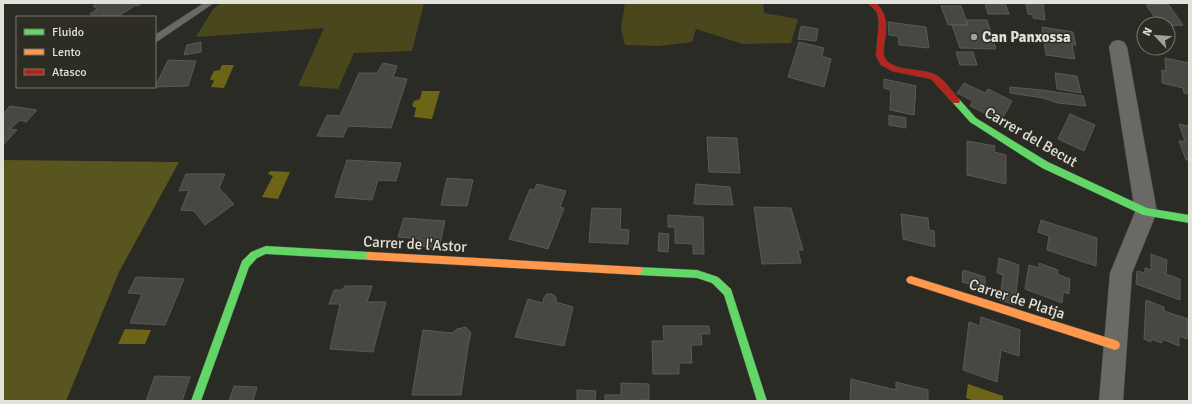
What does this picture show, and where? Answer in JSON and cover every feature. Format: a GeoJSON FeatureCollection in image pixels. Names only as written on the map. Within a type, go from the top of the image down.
{"type":"FeatureCollection","features":[{"type":"Feature","properties":{"kind":"street","name":"Carrer del Becut"},"geometry":{"type":"LineString","coordinates":[[872,3],[880,11],[883,22],[880,56],[884,63],[892,68],[934,77],[973,120],[1046,166],[1146,212],[1189,220]]}},
{"type":"Feature","properties":{"kind":"street"},"geometry":{"type":"LineString","coordinates":[[1111,401],[1114,345],[1121,273],[1146,212],[1118,47]]}},
{"type":"Feature","properties":{"kind":"street","name":"Carrer de l'Astor"},"geometry":{"type":"LineString","coordinates":[[196,401],[245,264],[254,255],[266,250],[697,274],[715,280],[728,292],[762,401]]}},
{"type":"Feature","properties":{"kind":"street","name":"Carrer de Platja"},"geometry":{"type":"LineString","coordinates":[[911,280],[1114,345]]}},
{"type":"Feature","properties":{"kind":"lane"},"geometry":{"type":"LineString","coordinates":[[156,39],[210,3]]}},
{"type":"Feature","properties":{"kind":"shaded area"},"geometry":{"type":"Polygon","coordinates":[[[221,3],[424,3],[412,51],[354,53],[338,89],[298,86],[324,28],[196,37],[213,9],[221,3]]]}},
{"type":"Feature","properties":{"kind":"shaded area"},"geometry":{"type":"Polygon","coordinates":[[[625,3],[763,3],[764,13],[798,19],[791,43],[743,44],[696,29],[692,42],[658,46],[625,45],[621,29],[625,3]]]}},
{"type":"Feature","properties":{"kind":"shaded area"},"geometry":{"type":"Polygon","coordinates":[[[222,65],[234,65],[224,88],[211,87],[214,81],[210,79],[214,71],[220,70],[222,65]]]}},
{"type":"Feature","properties":{"kind":"shaded area"},"geometry":{"type":"Polygon","coordinates":[[[422,91],[440,91],[432,119],[414,117],[416,108],[412,106],[414,101],[420,99],[422,91]]]}},
{"type":"Feature","properties":{"kind":"shaded area"},"geometry":{"type":"Polygon","coordinates":[[[3,160],[179,162],[119,272],[66,401],[3,401],[3,160]]]}},
{"type":"Feature","properties":{"kind":"shaded area"},"geometry":{"type":"Polygon","coordinates":[[[270,171],[290,172],[278,199],[262,197],[273,176],[268,174],[270,171]]]}},
{"type":"Feature","properties":{"kind":"shaded area"},"geometry":{"type":"Polygon","coordinates":[[[125,329],[151,330],[145,344],[118,344],[125,329]]]}},
{"type":"Feature","properties":{"kind":"shaded area"},"geometry":{"type":"Polygon","coordinates":[[[968,384],[1003,396],[1003,401],[974,401],[966,398],[968,384]]]}},
{"type":"Feature","properties":{"kind":"building"},"geometry":{"type":"Polygon","coordinates":[[[98,3],[142,3],[119,16],[94,16],[90,14],[97,9],[93,6],[98,3]]]}},
{"type":"Feature","properties":{"kind":"building"},"geometry":{"type":"Polygon","coordinates":[[[985,3],[1005,3],[1009,14],[988,14],[985,3]]]}},
{"type":"Feature","properties":{"kind":"building"},"geometry":{"type":"Polygon","coordinates":[[[1043,3],[1045,20],[1033,18],[1033,15],[1028,14],[1026,4],[1043,3]]]}},
{"type":"Feature","properties":{"kind":"building"},"geometry":{"type":"Polygon","coordinates":[[[1168,4],[1183,25],[1176,25],[1176,16],[1154,16],[1146,5],[1168,4]]]}},
{"type":"Feature","properties":{"kind":"building"},"geometry":{"type":"Polygon","coordinates":[[[941,6],[961,6],[968,25],[948,25],[941,6]]]}},
{"type":"Feature","properties":{"kind":"building","name":"Can Panxossa"},"geometry":{"type":"Polygon","coordinates":[[[966,20],[987,20],[996,49],[960,48],[952,25],[968,25],[966,20]]]}},
{"type":"Feature","properties":{"kind":"building"},"geometry":{"type":"Polygon","coordinates":[[[888,22],[926,27],[929,48],[899,45],[898,36],[889,35],[888,22]]]}},
{"type":"Feature","properties":{"kind":"building"},"geometry":{"type":"Polygon","coordinates":[[[801,26],[818,29],[816,41],[798,39],[801,26]]]}},
{"type":"Feature","properties":{"kind":"building"},"geometry":{"type":"Polygon","coordinates":[[[1042,27],[1073,32],[1076,45],[1072,45],[1075,59],[1046,55],[1042,27]]]}},
{"type":"Feature","properties":{"kind":"building"},"geometry":{"type":"Polygon","coordinates":[[[201,42],[201,52],[184,55],[187,45],[201,42]]]}},
{"type":"Feature","properties":{"kind":"building"},"geometry":{"type":"Polygon","coordinates":[[[799,42],[824,48],[822,56],[831,59],[824,87],[788,77],[799,42]]]}},
{"type":"Feature","properties":{"kind":"building"},"geometry":{"type":"Polygon","coordinates":[[[956,52],[973,52],[977,65],[960,65],[956,52]]]}},
{"type":"Feature","properties":{"kind":"building"},"geometry":{"type":"Polygon","coordinates":[[[1165,58],[1189,63],[1189,94],[1184,93],[1183,88],[1162,83],[1162,70],[1166,71],[1165,58]]]}},
{"type":"Feature","properties":{"kind":"building"},"geometry":{"type":"Polygon","coordinates":[[[168,60],[196,61],[188,86],[156,87],[168,60]]]}},
{"type":"Feature","properties":{"kind":"building"},"geometry":{"type":"Polygon","coordinates":[[[383,63],[397,66],[393,77],[407,79],[391,128],[348,126],[343,137],[317,136],[327,115],[340,116],[359,73],[377,73],[383,63]]]}},
{"type":"Feature","properties":{"kind":"building"},"geometry":{"type":"Polygon","coordinates":[[[1055,73],[1077,76],[1081,93],[1057,89],[1055,73]]]}},
{"type":"Feature","properties":{"kind":"building"},"geometry":{"type":"Polygon","coordinates":[[[884,79],[916,86],[914,115],[890,110],[891,90],[884,88],[884,79]]]}},
{"type":"Feature","properties":{"kind":"building"},"geometry":{"type":"Polygon","coordinates":[[[964,83],[985,93],[988,89],[1012,101],[1001,121],[970,106],[973,101],[957,93],[964,83]]]}},
{"type":"Feature","properties":{"kind":"building"},"geometry":{"type":"Polygon","coordinates":[[[1010,87],[1083,96],[1086,106],[1058,103],[1043,98],[1010,93],[1010,87]]]}},
{"type":"Feature","properties":{"kind":"building"},"geometry":{"type":"Polygon","coordinates":[[[10,106],[37,110],[26,122],[20,120],[10,129],[17,130],[3,145],[3,114],[10,106]]]}},
{"type":"Feature","properties":{"kind":"building"},"geometry":{"type":"Polygon","coordinates":[[[1070,114],[1095,125],[1084,151],[1058,139],[1070,114]]]}},
{"type":"Feature","properties":{"kind":"building"},"geometry":{"type":"Polygon","coordinates":[[[889,115],[906,118],[906,128],[889,125],[889,115]]]}},
{"type":"Feature","properties":{"kind":"building"},"geometry":{"type":"Polygon","coordinates":[[[1179,124],[1189,126],[1189,160],[1186,160],[1179,141],[1185,141],[1179,124]]]}},
{"type":"Feature","properties":{"kind":"building"},"geometry":{"type":"Polygon","coordinates":[[[707,137],[737,138],[740,173],[709,172],[707,137]]]}},
{"type":"Feature","properties":{"kind":"building"},"geometry":{"type":"Polygon","coordinates":[[[967,141],[995,146],[994,152],[1006,155],[1006,184],[967,175],[967,141]]]}},
{"type":"Feature","properties":{"kind":"building"},"geometry":{"type":"Polygon","coordinates":[[[347,160],[401,163],[396,181],[378,180],[372,200],[335,197],[347,160]]]}},
{"type":"Feature","properties":{"kind":"building"},"geometry":{"type":"Polygon","coordinates":[[[186,174],[225,174],[219,188],[234,204],[205,225],[194,211],[181,210],[189,190],[179,191],[186,174]]]}},
{"type":"Feature","properties":{"kind":"building"},"geometry":{"type":"Polygon","coordinates":[[[447,178],[473,180],[467,206],[441,205],[447,178]]]}},
{"type":"Feature","properties":{"kind":"building"},"geometry":{"type":"Polygon","coordinates":[[[537,184],[566,191],[560,207],[564,208],[548,249],[509,239],[530,189],[534,190],[537,184]]]}},
{"type":"Feature","properties":{"kind":"building"},"geometry":{"type":"Polygon","coordinates":[[[696,184],[730,187],[733,205],[694,204],[696,184]]]}},
{"type":"Feature","properties":{"kind":"building"},"geometry":{"type":"Polygon","coordinates":[[[754,207],[791,208],[803,250],[798,250],[801,263],[762,264],[754,207]]]}},
{"type":"Feature","properties":{"kind":"building"},"geometry":{"type":"Polygon","coordinates":[[[592,208],[621,209],[620,229],[629,230],[628,244],[589,242],[592,208]]]}},
{"type":"Feature","properties":{"kind":"building"},"geometry":{"type":"Polygon","coordinates":[[[901,214],[928,218],[929,230],[934,231],[935,247],[903,239],[901,214]]]}},
{"type":"Feature","properties":{"kind":"building"},"geometry":{"type":"Polygon","coordinates":[[[668,215],[703,217],[704,254],[693,254],[693,244],[675,243],[675,227],[668,227],[668,215]]]}},
{"type":"Feature","properties":{"kind":"building"},"geometry":{"type":"Polygon","coordinates":[[[404,218],[445,221],[439,248],[418,246],[420,239],[398,237],[404,218]]]}},
{"type":"Feature","properties":{"kind":"building"},"geometry":{"type":"Polygon","coordinates":[[[1041,220],[1097,238],[1096,266],[1047,250],[1049,236],[1038,232],[1041,220]]]}},
{"type":"Feature","properties":{"kind":"building"},"geometry":{"type":"Polygon","coordinates":[[[659,233],[669,234],[668,252],[658,251],[659,233]]]}},
{"type":"Feature","properties":{"kind":"building"},"geometry":{"type":"Polygon","coordinates":[[[1151,254],[1167,260],[1166,274],[1180,279],[1180,300],[1136,284],[1137,271],[1145,273],[1145,268],[1151,270],[1151,254]]]}},
{"type":"Feature","properties":{"kind":"building"},"geometry":{"type":"Polygon","coordinates":[[[999,258],[1019,265],[1015,305],[1000,300],[1003,275],[997,273],[999,258]]]}},
{"type":"Feature","properties":{"kind":"building"},"geometry":{"type":"Polygon","coordinates":[[[1039,263],[1058,270],[1057,274],[1070,279],[1069,294],[1063,292],[1062,303],[1025,289],[1029,265],[1039,268],[1039,263]]]}},
{"type":"Feature","properties":{"kind":"building"},"geometry":{"type":"Polygon","coordinates":[[[963,270],[985,277],[985,289],[962,282],[963,270]]]}},
{"type":"Feature","properties":{"kind":"building"},"geometry":{"type":"Polygon","coordinates":[[[136,277],[184,279],[165,325],[130,323],[142,294],[128,293],[136,277]]]}},
{"type":"Feature","properties":{"kind":"building"},"geometry":{"type":"Polygon","coordinates":[[[345,286],[372,286],[367,302],[386,302],[373,352],[330,349],[340,304],[329,304],[334,290],[342,290],[345,286]]]}},
{"type":"Feature","properties":{"kind":"building"},"geometry":{"type":"Polygon","coordinates":[[[547,294],[552,294],[556,297],[556,302],[573,307],[564,346],[515,337],[528,299],[543,303],[544,297],[547,294]]]}},
{"type":"Feature","properties":{"kind":"building"},"geometry":{"type":"Polygon","coordinates":[[[1146,300],[1164,307],[1164,311],[1188,319],[1187,339],[1179,336],[1179,346],[1162,339],[1162,343],[1151,339],[1151,342],[1144,339],[1146,300]]]}},
{"type":"Feature","properties":{"kind":"building"},"geometry":{"type":"Polygon","coordinates":[[[981,317],[1020,330],[1019,356],[1001,350],[997,382],[963,370],[969,322],[980,326],[981,317]]]}},
{"type":"Feature","properties":{"kind":"building"},"geometry":{"type":"Polygon","coordinates":[[[663,326],[709,326],[710,334],[701,334],[702,345],[691,345],[692,363],[679,363],[679,374],[653,374],[652,341],[664,341],[663,326]]]}},
{"type":"Feature","properties":{"kind":"building"},"geometry":{"type":"Polygon","coordinates":[[[466,327],[471,333],[461,395],[412,395],[423,330],[452,333],[457,329],[466,327]]]}},
{"type":"Feature","properties":{"kind":"building"},"geometry":{"type":"Polygon","coordinates":[[[155,376],[190,377],[182,401],[146,401],[155,376]]]}},
{"type":"Feature","properties":{"kind":"building"},"geometry":{"type":"Polygon","coordinates":[[[851,379],[896,390],[896,382],[928,390],[928,401],[850,401],[851,379]]]}},
{"type":"Feature","properties":{"kind":"building"},"geometry":{"type":"Polygon","coordinates":[[[621,383],[649,384],[649,400],[605,401],[605,395],[621,395],[621,383]]]}},
{"type":"Feature","properties":{"kind":"building"},"geometry":{"type":"Polygon","coordinates":[[[234,386],[257,387],[253,401],[229,401],[234,386]]]}},
{"type":"Feature","properties":{"kind":"building"},"geometry":{"type":"Polygon","coordinates":[[[577,390],[596,391],[595,401],[577,401],[577,390]]]}},
{"type":"Feature","properties":{"kind":"traffic: fast"},"geometry":{"type":"LineString","coordinates":[[956,101],[973,120],[1045,165],[1146,212],[1189,219]]}},
{"type":"Feature","properties":{"kind":"traffic: fast"},"geometry":{"type":"LineString","coordinates":[[196,401],[245,264],[254,255],[266,250],[370,256]]}},
{"type":"Feature","properties":{"kind":"traffic: fast"},"geometry":{"type":"LineString","coordinates":[[638,271],[697,274],[715,280],[728,292],[762,401]]}},
{"type":"Feature","properties":{"kind":"traffic: slow"},"geometry":{"type":"LineString","coordinates":[[370,256],[638,271]]}},
{"type":"Feature","properties":{"kind":"traffic: slow"},"geometry":{"type":"LineString","coordinates":[[911,280],[1115,345]]}},
{"type":"Feature","properties":{"kind":"traffic: jam"},"geometry":{"type":"LineString","coordinates":[[872,3],[880,11],[883,22],[880,56],[884,63],[892,68],[934,77],[956,101]]}},
{"type":"Feature","properties":{"kind":"place","name":"Can Panxossa"},"geometry":{"type":"Point","coordinates":[974,37]}}]}
